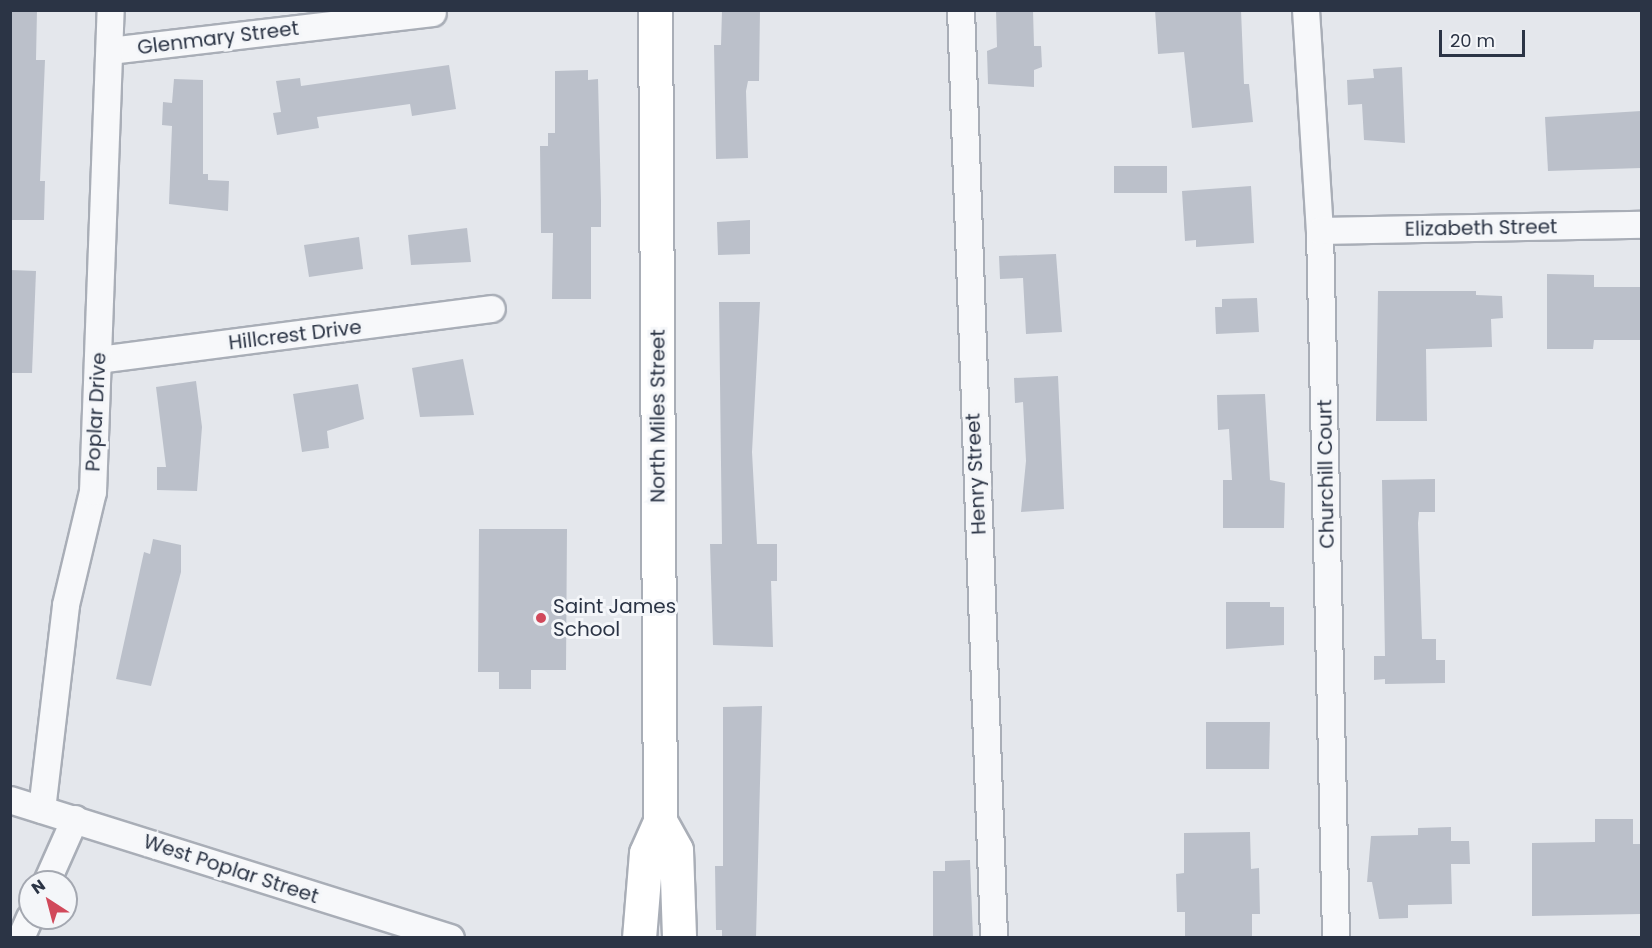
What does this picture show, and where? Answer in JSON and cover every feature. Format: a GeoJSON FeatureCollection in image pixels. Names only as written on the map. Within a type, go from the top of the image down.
{"type":"FeatureCollection","features":[{"type":"Feature","properties":{"kind":"main road","name":"North Miles Street"},"geometry":{"type":"LineString","coordinates":[[639,938],[646,853],[660,821],[655,10]]}},
{"type":"Feature","properties":{"kind":"main road","name":"North Miles Street"},"geometry":{"type":"LineString","coordinates":[[660,821],[676,850],[679,938]]}},
{"type":"Feature","properties":{"kind":"street","name":"Poplar Drive"},"geometry":{"type":"LineString","coordinates":[[42,810],[66,605],[93,492],[111,10]]}},
{"type":"Feature","properties":{"kind":"street","name":"Henry Street"},"geometry":{"type":"LineString","coordinates":[[961,10],[994,938]]}},
{"type":"Feature","properties":{"kind":"street","name":"Churchill Court"},"geometry":{"type":"LineString","coordinates":[[1306,10],[1320,231],[1336,938]]}},
{"type":"Feature","properties":{"kind":"street","name":"Glenmary Street"},"geometry":{"type":"LineString","coordinates":[[110,51],[434,13]]}},
{"type":"Feature","properties":{"kind":"street","name":"Elizabeth Street"},"geometry":{"type":"LineString","coordinates":[[1320,231],[1641,225]]}},
{"type":"Feature","properties":{"kind":"street","name":"Hillcrest Drive"},"geometry":{"type":"LineString","coordinates":[[99,360],[492,309]]}},
{"type":"Feature","properties":{"kind":"street","name":"West Poplar Street"},"geometry":{"type":"LineString","coordinates":[[10,800],[452,938]]}},
{"type":"Feature","properties":{"kind":"street"},"geometry":{"type":"LineString","coordinates":[[52,870],[75,819]]}},
{"type":"Feature","properties":{"kind":"building"},"geometry":{"type":"Polygon","coordinates":[[[10,10],[37,10],[36,60],[45,60],[40,181],[45,181],[44,220],[10,220],[10,10]]]}},
{"type":"Feature","properties":{"kind":"building"},"geometry":{"type":"Polygon","coordinates":[[[722,10],[760,10],[759,81],[748,81],[746,91],[748,158],[716,159],[714,45],[721,45],[722,10]]]}},
{"type":"Feature","properties":{"kind":"building"},"geometry":{"type":"Polygon","coordinates":[[[996,10],[1033,10],[1034,46],[1041,46],[1042,67],[1034,70],[1034,87],[988,84],[987,51],[997,47],[996,10]]]}},
{"type":"Feature","properties":{"kind":"building"},"geometry":{"type":"Polygon","coordinates":[[[1155,10],[1241,10],[1244,84],[1249,84],[1253,122],[1192,128],[1184,52],[1158,54],[1155,10]]]}},
{"type":"Feature","properties":{"kind":"building"},"geometry":{"type":"Polygon","coordinates":[[[449,65],[456,109],[412,116],[410,104],[317,117],[319,128],[277,135],[273,113],[281,112],[276,81],[300,78],[301,86],[449,65]]]}},
{"type":"Feature","properties":{"kind":"building"},"geometry":{"type":"Polygon","coordinates":[[[1402,67],[1405,143],[1364,140],[1362,104],[1348,105],[1347,80],[1374,78],[1373,69],[1402,67]]]}},
{"type":"Feature","properties":{"kind":"building"},"geometry":{"type":"Polygon","coordinates":[[[588,70],[588,80],[598,79],[601,201],[601,227],[591,227],[591,299],[552,299],[553,233],[541,233],[540,146],[548,146],[548,133],[555,133],[555,71],[588,70]]]}},
{"type":"Feature","properties":{"kind":"building"},"geometry":{"type":"Polygon","coordinates":[[[174,79],[203,80],[203,174],[208,174],[208,180],[229,181],[228,211],[169,204],[172,126],[162,125],[163,102],[172,103],[174,79]]]}},
{"type":"Feature","properties":{"kind":"building"},"geometry":{"type":"Polygon","coordinates":[[[1641,111],[1641,168],[1548,171],[1545,117],[1641,111]]]}},
{"type":"Feature","properties":{"kind":"building"},"geometry":{"type":"Polygon","coordinates":[[[1114,166],[1167,166],[1167,193],[1114,193],[1114,166]]]}},
{"type":"Feature","properties":{"kind":"building"},"geometry":{"type":"Polygon","coordinates":[[[1251,186],[1254,243],[1196,247],[1196,240],[1185,241],[1182,191],[1251,186]]]}},
{"type":"Feature","properties":{"kind":"building"},"geometry":{"type":"Polygon","coordinates":[[[750,220],[750,254],[718,255],[717,222],[750,220]]]}},
{"type":"Feature","properties":{"kind":"building"},"geometry":{"type":"Polygon","coordinates":[[[467,228],[471,262],[411,265],[408,235],[467,228]]]}},
{"type":"Feature","properties":{"kind":"building"},"geometry":{"type":"Polygon","coordinates":[[[359,237],[363,269],[309,277],[304,245],[359,237]]]}},
{"type":"Feature","properties":{"kind":"building"},"geometry":{"type":"Polygon","coordinates":[[[1056,254],[1062,332],[1026,334],[1023,278],[1000,279],[999,256],[1056,254]]]}},
{"type":"Feature","properties":{"kind":"building"},"geometry":{"type":"Polygon","coordinates":[[[10,270],[36,271],[32,373],[10,373],[10,270]]]}},
{"type":"Feature","properties":{"kind":"building"},"geometry":{"type":"Polygon","coordinates":[[[1547,274],[1594,275],[1594,287],[1641,287],[1641,340],[1594,340],[1593,349],[1547,349],[1547,274]]]}},
{"type":"Feature","properties":{"kind":"building"},"geometry":{"type":"Polygon","coordinates":[[[1378,291],[1476,291],[1476,295],[1502,296],[1503,318],[1491,319],[1492,347],[1426,349],[1427,421],[1376,421],[1378,291]]]}},
{"type":"Feature","properties":{"kind":"building"},"geometry":{"type":"Polygon","coordinates":[[[1257,298],[1259,332],[1216,334],[1215,307],[1222,307],[1222,299],[1257,298]]]}},
{"type":"Feature","properties":{"kind":"building"},"geometry":{"type":"Polygon","coordinates":[[[719,302],[760,302],[752,452],[757,544],[777,544],[777,581],[771,581],[773,647],[713,645],[710,544],[722,544],[719,302]]]}},
{"type":"Feature","properties":{"kind":"building"},"geometry":{"type":"Polygon","coordinates":[[[463,359],[474,415],[420,417],[412,368],[463,359]]]}},
{"type":"Feature","properties":{"kind":"building"},"geometry":{"type":"Polygon","coordinates":[[[1058,376],[1064,509],[1021,512],[1026,461],[1023,402],[1015,403],[1014,378],[1058,376]]]}},
{"type":"Feature","properties":{"kind":"building"},"geometry":{"type":"Polygon","coordinates":[[[196,381],[202,427],[197,491],[157,490],[157,467],[166,467],[156,387],[196,381]]]}},
{"type":"Feature","properties":{"kind":"building"},"geometry":{"type":"Polygon","coordinates":[[[358,384],[364,419],[327,431],[329,448],[302,452],[293,394],[358,384]]]}},
{"type":"Feature","properties":{"kind":"building"},"geometry":{"type":"Polygon","coordinates":[[[1265,394],[1270,480],[1285,483],[1284,528],[1223,528],[1223,480],[1232,480],[1229,429],[1218,430],[1217,395],[1265,394]]]}},
{"type":"Feature","properties":{"kind":"building"},"geometry":{"type":"Polygon","coordinates":[[[1435,479],[1435,512],[1419,512],[1418,523],[1422,639],[1436,639],[1436,660],[1445,660],[1445,683],[1385,684],[1385,679],[1374,680],[1374,656],[1385,656],[1382,480],[1435,479]]]}},
{"type":"Feature","properties":{"kind":"building"},"geometry":{"type":"Polygon","coordinates":[[[479,529],[567,529],[566,670],[531,670],[531,689],[499,689],[499,672],[478,672],[479,529]]]}},
{"type":"Feature","properties":{"kind":"building"},"geometry":{"type":"Polygon","coordinates":[[[153,539],[181,545],[181,572],[151,686],[116,679],[144,552],[150,554],[153,539]]]}},
{"type":"Feature","properties":{"kind":"building"},"geometry":{"type":"Polygon","coordinates":[[[1226,602],[1270,602],[1270,607],[1284,607],[1284,645],[1226,649],[1226,602]]]}},
{"type":"Feature","properties":{"kind":"building"},"geometry":{"type":"Polygon","coordinates":[[[762,706],[756,938],[722,938],[722,930],[716,930],[715,866],[723,866],[723,707],[762,706]]]}},
{"type":"Feature","properties":{"kind":"building"},"geometry":{"type":"Polygon","coordinates":[[[1206,722],[1270,722],[1269,769],[1206,769],[1206,722]]]}},
{"type":"Feature","properties":{"kind":"building"},"geometry":{"type":"Polygon","coordinates":[[[1595,819],[1633,819],[1633,844],[1641,844],[1641,914],[1532,916],[1532,843],[1595,842],[1595,819]]]}},
{"type":"Feature","properties":{"kind":"building"},"geometry":{"type":"Polygon","coordinates":[[[1451,827],[1451,841],[1469,841],[1470,864],[1451,864],[1452,904],[1408,905],[1408,918],[1379,919],[1372,882],[1367,882],[1371,836],[1418,835],[1418,828],[1451,827]]]}},
{"type":"Feature","properties":{"kind":"building"},"geometry":{"type":"Polygon","coordinates":[[[1250,832],[1251,869],[1259,868],[1260,914],[1252,914],[1252,938],[1185,938],[1185,912],[1177,912],[1176,874],[1184,873],[1184,833],[1250,832]]]}},
{"type":"Feature","properties":{"kind":"building"},"geometry":{"type":"Polygon","coordinates":[[[970,860],[973,938],[933,938],[933,871],[945,871],[945,861],[970,860]]]}},
{"type":"Feature","properties":{"kind":"place","name":"Saint James School"},"geometry":{"type":"Point","coordinates":[541,618]}}]}
